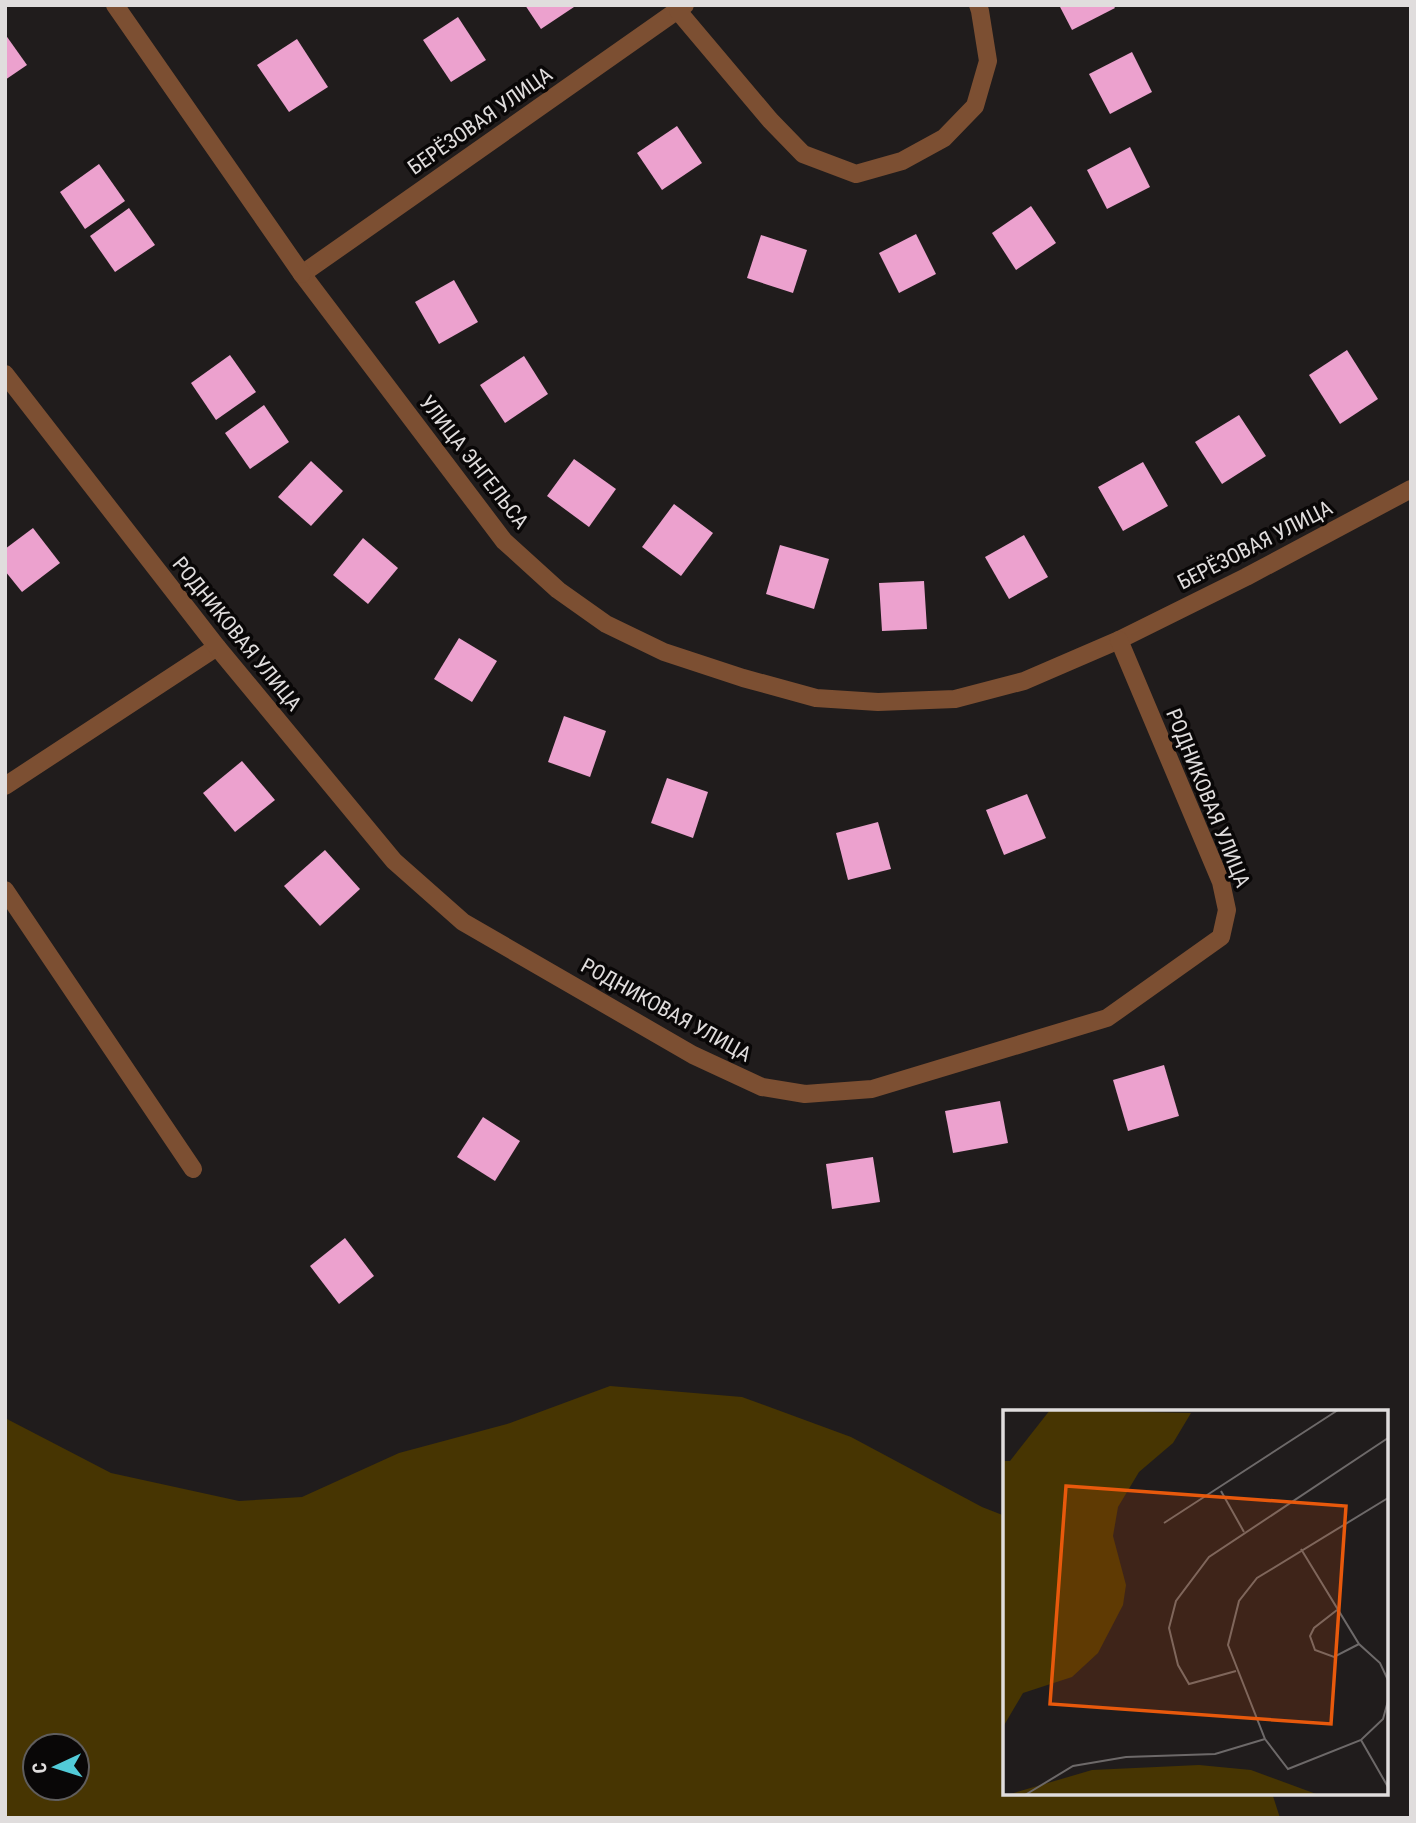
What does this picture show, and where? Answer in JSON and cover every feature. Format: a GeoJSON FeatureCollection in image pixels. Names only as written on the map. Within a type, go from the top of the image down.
{"type":"FeatureCollection","features":[{"type":"Feature","properties":{"kind":"street","name":"УЛИЦА ЭНГЕЛЬСА"},"geometry":{"type":"LineString","coordinates":[[115,5],[302,274],[503,541],[558,590],[606,624],[664,652],[743,678],[816,698],[878,702],[955,699],[1024,681],[1119,640]]}},
{"type":"Feature","properties":{"kind":"street"},"geometry":{"type":"LineString","coordinates":[[682,8],[770,120],[803,154],[856,174],[902,161],[944,138],[975,106],[988,61],[978,5]]}},
{"type":"Feature","properties":{"kind":"street","name":"БЕРЁЗОВАЯ УЛИЦА"},"geometry":{"type":"LineString","coordinates":[[302,274],[682,8]]}},
{"type":"Feature","properties":{"kind":"street","name":"РОДНИКОВАЯ УЛИЦА"},"geometry":{"type":"LineString","coordinates":[[5,374],[217,647],[394,860],[463,922],[693,1055],[762,1087],[805,1094],[872,1089],[1107,1018],[1221,937],[1227,910],[1221,882],[1119,640]]}},
{"type":"Feature","properties":{"kind":"street","name":"БЕРЁЗОВАЯ УЛИЦА"},"geometry":{"type":"LineString","coordinates":[[1119,640],[1246,577],[1411,489]]}},
{"type":"Feature","properties":{"kind":"street"},"geometry":{"type":"LineString","coordinates":[[5,786],[217,647]]}},
{"type":"Feature","properties":{"kind":"street"},"geometry":{"type":"LineString","coordinates":[[5,890],[193,1169]]}},
{"type":"Feature","properties":{"kind":"shaded area"},"geometry":{"type":"Polygon","coordinates":[[[610,1386],[742,1397],[851,1437],[982,1507],[1003,1515],[1003,1795],[1273,1795],[1280,1818],[5,1818],[5,1418],[111,1473],[239,1501],[302,1497],[399,1453],[507,1424],[610,1386]]]}},
{"type":"Feature","properties":{"kind":"building"},"geometry":{"type":"Polygon","coordinates":[[[525,5],[577,5],[541,29],[525,5]]]}},
{"type":"Feature","properties":{"kind":"building"},"geometry":{"type":"Polygon","coordinates":[[[1059,5],[1113,5],[1115,8],[1072,30],[1059,5]]]}},
{"type":"Feature","properties":{"kind":"building"},"geometry":{"type":"Polygon","coordinates":[[[458,17],[486,60],[451,82],[423,40],[458,17]]]}},
{"type":"Feature","properties":{"kind":"building"},"geometry":{"type":"Polygon","coordinates":[[[5,34],[27,65],[5,80],[5,34]]]}},
{"type":"Feature","properties":{"kind":"building"},"geometry":{"type":"Polygon","coordinates":[[[297,39],[328,87],[289,112],[257,65],[297,39]]]}},
{"type":"Feature","properties":{"kind":"building"},"geometry":{"type":"Polygon","coordinates":[[[1132,52],[1152,92],[1110,114],[1089,74],[1132,52]]]}},
{"type":"Feature","properties":{"kind":"building"},"geometry":{"type":"Polygon","coordinates":[[[677,126],[702,163],[662,190],[637,153],[677,126]]]}},
{"type":"Feature","properties":{"kind":"building"},"geometry":{"type":"Polygon","coordinates":[[[1130,147],[1150,187],[1107,209],[1087,170],[1130,147]]]}},
{"type":"Feature","properties":{"kind":"building"},"geometry":{"type":"Polygon","coordinates":[[[99,164],[125,201],[85,229],[60,192],[99,164]]]}},
{"type":"Feature","properties":{"kind":"building"},"geometry":{"type":"Polygon","coordinates":[[[1031,206],[1056,243],[1016,270],[992,233],[1031,206]]]}},
{"type":"Feature","properties":{"kind":"building"},"geometry":{"type":"Polygon","coordinates":[[[129,208],[155,245],[115,272],[90,236],[129,208]]]}},
{"type":"Feature","properties":{"kind":"building"},"geometry":{"type":"Polygon","coordinates":[[[916,234],[936,274],[899,293],[879,253],[916,234]]]}},
{"type":"Feature","properties":{"kind":"building"},"geometry":{"type":"Polygon","coordinates":[[[761,235],[807,250],[793,293],[747,278],[761,235]]]}},
{"type":"Feature","properties":{"kind":"building"},"geometry":{"type":"Polygon","coordinates":[[[454,280],[478,322],[439,344],[415,302],[454,280]]]}},
{"type":"Feature","properties":{"kind":"building"},"geometry":{"type":"Polygon","coordinates":[[[1347,350],[1378,399],[1340,424],[1309,375],[1347,350]]]}},
{"type":"Feature","properties":{"kind":"building"},"geometry":{"type":"Polygon","coordinates":[[[230,355],[256,392],[216,420],[191,383],[230,355]]]}},
{"type":"Feature","properties":{"kind":"building"},"geometry":{"type":"Polygon","coordinates":[[[524,356],[548,394],[505,423],[480,385],[524,356]]]}},
{"type":"Feature","properties":{"kind":"building"},"geometry":{"type":"Polygon","coordinates":[[[264,405],[289,442],[250,469],[225,433],[264,405]]]}},
{"type":"Feature","properties":{"kind":"building"},"geometry":{"type":"Polygon","coordinates":[[[1239,415],[1266,456],[1222,484],[1195,442],[1239,415]]]}},
{"type":"Feature","properties":{"kind":"building"},"geometry":{"type":"Polygon","coordinates":[[[574,459],[616,489],[589,527],[547,496],[574,459]]]}},
{"type":"Feature","properties":{"kind":"building"},"geometry":{"type":"Polygon","coordinates":[[[311,461],[343,491],[311,526],[278,497],[311,461]]]}},
{"type":"Feature","properties":{"kind":"building"},"geometry":{"type":"Polygon","coordinates":[[[1143,462],[1168,506],[1123,531],[1098,487],[1143,462]]]}},
{"type":"Feature","properties":{"kind":"building"},"geometry":{"type":"Polygon","coordinates":[[[674,504],[713,533],[681,576],[642,547],[674,504]]]}},
{"type":"Feature","properties":{"kind":"building"},"geometry":{"type":"Polygon","coordinates":[[[33,528],[60,563],[22,592],[5,571],[5,549],[33,528]]]}},
{"type":"Feature","properties":{"kind":"building"},"geometry":{"type":"Polygon","coordinates":[[[1024,535],[1048,577],[1009,599],[985,557],[1024,535]]]}},
{"type":"Feature","properties":{"kind":"building"},"geometry":{"type":"Polygon","coordinates":[[[363,538],[398,568],[368,604],[333,575],[363,538]]]}},
{"type":"Feature","properties":{"kind":"building"},"geometry":{"type":"Polygon","coordinates":[[[780,545],[829,559],[814,609],[766,594],[780,545]]]}},
{"type":"Feature","properties":{"kind":"building"},"geometry":{"type":"Polygon","coordinates":[[[924,581],[927,629],[882,631],[879,583],[924,581]]]}},
{"type":"Feature","properties":{"kind":"building"},"geometry":{"type":"Polygon","coordinates":[[[459,638],[497,661],[472,702],[434,679],[459,638]]]}},
{"type":"Feature","properties":{"kind":"building"},"geometry":{"type":"Polygon","coordinates":[[[564,716],[606,731],[590,777],[548,762],[564,716]]]}},
{"type":"Feature","properties":{"kind":"building"},"geometry":{"type":"Polygon","coordinates":[[[242,761],[275,800],[235,832],[203,793],[242,761]]]}},
{"type":"Feature","properties":{"kind":"building"},"geometry":{"type":"Polygon","coordinates":[[[667,778],[708,792],[693,838],[651,823],[667,778]]]}},
{"type":"Feature","properties":{"kind":"building"},"geometry":{"type":"Polygon","coordinates":[[[1027,794],[1046,838],[1004,855],[986,810],[1027,794]]]}},
{"type":"Feature","properties":{"kind":"building"},"geometry":{"type":"Polygon","coordinates":[[[878,822],[891,869],[848,880],[836,833],[878,822]]]}},
{"type":"Feature","properties":{"kind":"building"},"geometry":{"type":"Polygon","coordinates":[[[325,850],[360,889],[320,926],[284,886],[325,850]]]}},
{"type":"Feature","properties":{"kind":"building"},"geometry":{"type":"Polygon","coordinates":[[[1164,1065],[1179,1116],[1128,1131],[1113,1080],[1164,1065]]]}},
{"type":"Feature","properties":{"kind":"building"},"geometry":{"type":"Polygon","coordinates":[[[1000,1101],[1008,1143],[953,1153],[945,1111],[1000,1101]]]}},
{"type":"Feature","properties":{"kind":"building"},"geometry":{"type":"Polygon","coordinates":[[[483,1117],[520,1141],[495,1181],[457,1157],[483,1117]]]}},
{"type":"Feature","properties":{"kind":"building"},"geometry":{"type":"Polygon","coordinates":[[[873,1157],[880,1202],[832,1209],[826,1164],[873,1157]]]}},
{"type":"Feature","properties":{"kind":"building"},"geometry":{"type":"Polygon","coordinates":[[[345,1238],[374,1276],[339,1304],[310,1266],[345,1238]]]}}]}
